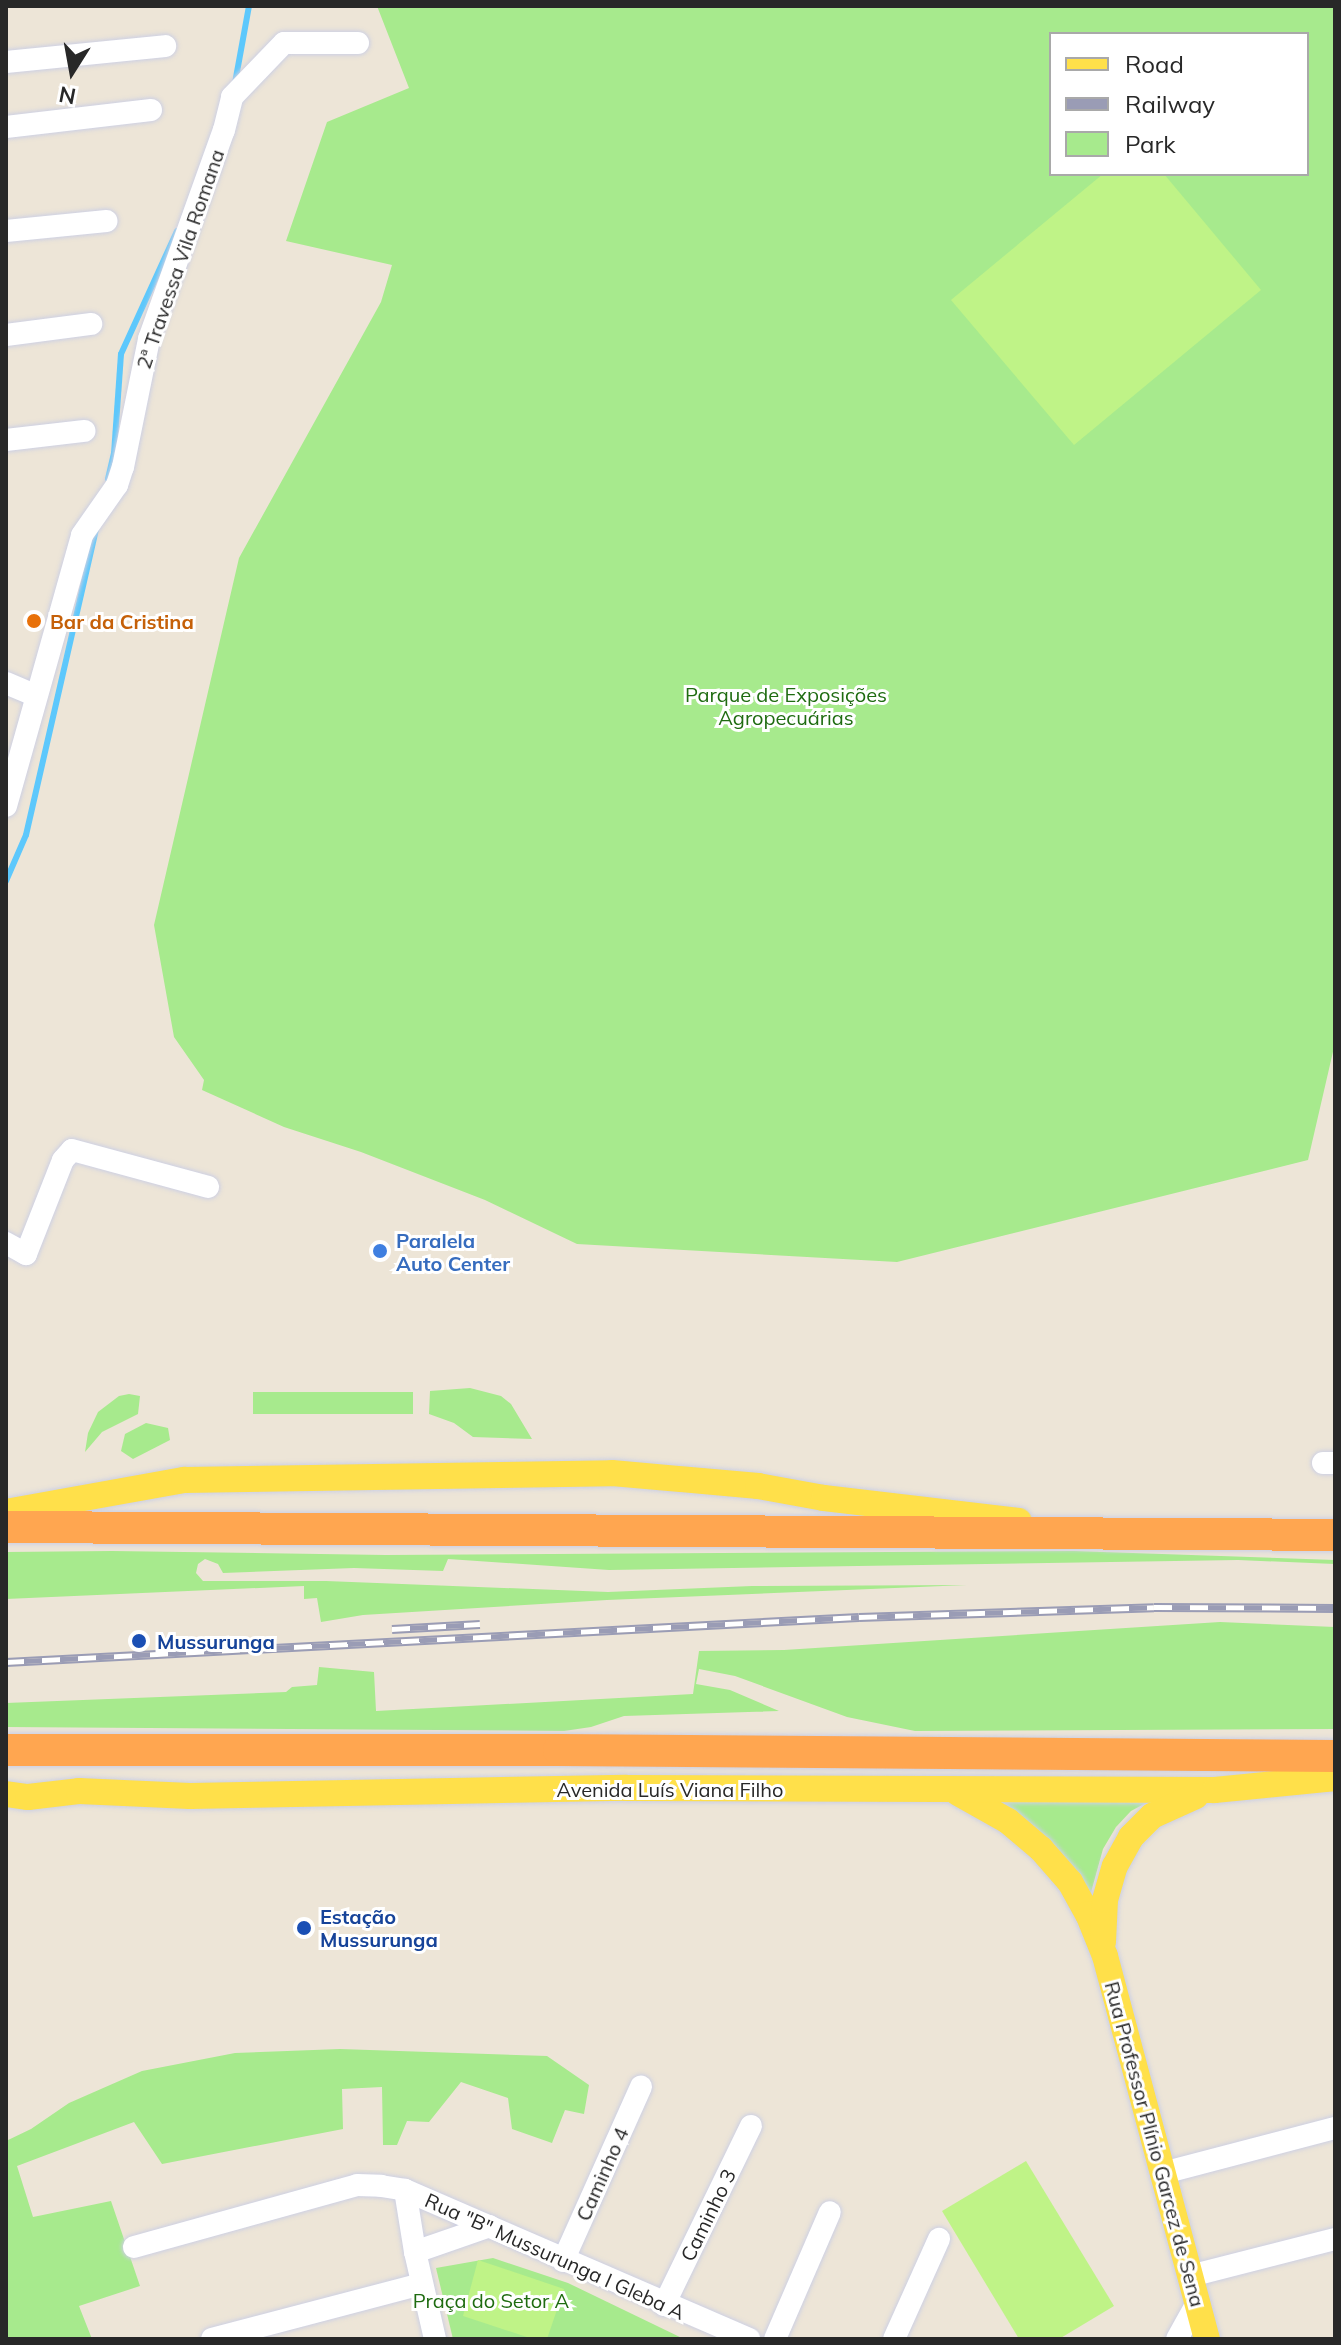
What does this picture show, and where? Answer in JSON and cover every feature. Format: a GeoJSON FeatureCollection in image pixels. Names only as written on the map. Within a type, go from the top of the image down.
{"type":"FeatureCollection","features":[{"type":"Feature","properties":{"kind":"highway"},"geometry":{"type":"LineString","coordinates":[[6,1527],[1335,1535]]}},
{"type":"Feature","properties":{"kind":"highway","name":"Avenida Luís Viana Filho"},"geometry":{"type":"LineString","coordinates":[[6,1750],[559,1750],[1335,1756]]}},
{"type":"Feature","properties":{"kind":"main road"},"geometry":{"type":"LineString","coordinates":[[6,1512],[184,1480],[612,1473],[758,1486],[824,1498],[1130,1534]]}},
{"type":"Feature","properties":{"kind":"main road","name":"Avenida Luís Viana Filho"},"geometry":{"type":"LineString","coordinates":[[13,1798],[79,1791],[190,1796],[626,1788],[1215,1790],[1335,1778]]}},
{"type":"Feature","properties":{"kind":"main road","name":"Rua Professor Plínio Garcez de Sena"},"geometry":{"type":"LineString","coordinates":[[1103,1949],[1105,1900],[1115,1866],[1131,1837],[1152,1816],[1177,1802],[1215,1790]]}},
{"type":"Feature","properties":{"kind":"main road","name":"Rua Professor Plínio Garcez de Sena"},"geometry":{"type":"LineString","coordinates":[[955,1791],[1008,1821],[1041,1849],[1070,1882],[1103,1949],[1207,2339]]}},
{"type":"Feature","properties":{"kind":"street","name":"2ª Travessa Vila Romana"},"geometry":{"type":"LineString","coordinates":[[6,806],[82,535],[117,485],[146,347],[232,97],[284,43],[358,43]]}},
{"type":"Feature","properties":{"kind":"street"},"geometry":{"type":"LineString","coordinates":[[6,62],[165,46]]}},
{"type":"Feature","properties":{"kind":"street"},"geometry":{"type":"LineString","coordinates":[[6,127],[151,110]]}},
{"type":"Feature","properties":{"kind":"street"},"geometry":{"type":"LineString","coordinates":[[6,231],[107,221]]}},
{"type":"Feature","properties":{"kind":"street"},"geometry":{"type":"LineString","coordinates":[[6,335],[91,324]]}},
{"type":"Feature","properties":{"kind":"street"},"geometry":{"type":"LineString","coordinates":[[6,440],[84,431]]}},
{"type":"Feature","properties":{"kind":"street"},"geometry":{"type":"LineString","coordinates":[[6,683],[36,696]]}},
{"type":"Feature","properties":{"kind":"street"},"geometry":{"type":"LineString","coordinates":[[16,1248],[63,1160],[72,1150],[208,1187]]}},
{"type":"Feature","properties":{"kind":"street","name":"Caminho 4"},"geometry":{"type":"LineString","coordinates":[[563,2261],[641,2087]]}},
{"type":"Feature","properties":{"kind":"street","name":"Caminho 3"},"geometry":{"type":"LineString","coordinates":[[664,2305],[751,2126]]}},
{"type":"Feature","properties":{"kind":"street"},"geometry":{"type":"LineString","coordinates":[[1163,2173],[1335,2128]]}},
{"type":"Feature","properties":{"kind":"street","name":"Rua \"B\" Mussurunga I Gleba A"},"geometry":{"type":"LineString","coordinates":[[134,2247],[357,2185],[405,2190],[664,2305],[749,2339]]}},
{"type":"Feature","properties":{"kind":"street"},"geometry":{"type":"LineString","coordinates":[[405,2190],[421,2284],[435,2339]]}},
{"type":"Feature","properties":{"kind":"street"},"geometry":{"type":"LineString","coordinates":[[775,2339],[830,2212]]}},
{"type":"Feature","properties":{"kind":"street"},"geometry":{"type":"LineString","coordinates":[[415,2252],[490,2226]]}},
{"type":"Feature","properties":{"kind":"street"},"geometry":{"type":"LineString","coordinates":[[894,2339],[939,2239]]}},
{"type":"Feature","properties":{"kind":"street"},"geometry":{"type":"LineString","coordinates":[[1190,2276],[1335,2239]]}},
{"type":"Feature","properties":{"kind":"street"},"geometry":{"type":"LineString","coordinates":[[212,2339],[421,2284]]}},
{"type":"Feature","properties":{"kind":"street"},"geometry":{"type":"LineString","coordinates":[[1177,2339],[1197,2303]]}},
{"type":"Feature","properties":{"kind":"green space","name":"Parque de Exposições Agropecuárias"},"geometry":{"type":"Polygon","coordinates":[[[377,6],[1335,6],[1335,1043],[1308,1160],[897,1262],[577,1244],[485,1200],[361,1152],[284,1127],[202,1090],[204,1080],[174,1037],[154,925],[239,558],[381,302],[392,265],[286,241],[327,122],[409,88],[377,6]]]}},
{"type":"Feature","properties":{"kind":"green space"},"geometry":{"type":"Polygon","coordinates":[[[1101,176],[1166,176],[1261,290],[1074,445],[951,300],[1101,176]]]}},
{"type":"Feature","properties":{"kind":"green space"},"geometry":{"type":"Polygon","coordinates":[[[470,1388],[501,1396],[511,1404],[532,1439],[473,1437],[454,1423],[429,1414],[430,1391],[470,1388]]]}},
{"type":"Feature","properties":{"kind":"green space"},"geometry":{"type":"Polygon","coordinates":[[[253,1392],[413,1392],[413,1414],[253,1414],[253,1392]]]}},
{"type":"Feature","properties":{"kind":"green space"},"geometry":{"type":"Polygon","coordinates":[[[119,1396],[140,1396],[138,1414],[102,1432],[85,1452],[88,1433],[98,1412],[119,1396]]]}},
{"type":"Feature","properties":{"kind":"green space"},"geometry":{"type":"Polygon","coordinates":[[[146,1423],[168,1428],[170,1440],[133,1459],[121,1451],[125,1434],[146,1423]]]}},
{"type":"Feature","properties":{"kind":"green space"},"geometry":{"type":"Polygon","coordinates":[[[1074,1551],[1335,1560],[1335,1564],[1238,1560],[609,1570],[448,1559],[443,1571],[354,1568],[223,1573],[218,1564],[205,1559],[198,1564],[196,1573],[203,1581],[326,1581],[608,1592],[752,1586],[967,1585],[607,1600],[363,1615],[321,1622],[317,1598],[304,1599],[304,1586],[6,1599],[6,1552],[386,1555],[1074,1551]]]}},
{"type":"Feature","properties":{"kind":"green space"},"geometry":{"type":"Polygon","coordinates":[[[1220,1622],[1335,1627],[1335,1729],[915,1731],[847,1717],[735,1676],[699,1669],[696,1684],[730,1690],[779,1711],[624,1716],[591,1727],[564,1731],[6,1727],[6,1703],[286,1692],[292,1687],[317,1685],[319,1667],[374,1672],[376,1711],[693,1694],[699,1651],[784,1650],[1220,1622]]]}},
{"type":"Feature","properties":{"kind":"green space"},"geometry":{"type":"Polygon","coordinates":[[[996,1799],[1146,1803],[1131,1811],[1116,1827],[1103,1849],[1090,1896],[996,1799]]]}},
{"type":"Feature","properties":{"kind":"green space"},"geometry":{"type":"Polygon","coordinates":[[[340,2049],[547,2056],[589,2085],[584,2114],[565,2110],[552,2143],[512,2129],[508,2098],[461,2082],[429,2122],[407,2121],[397,2145],[383,2145],[382,2087],[342,2089],[343,2129],[162,2164],[134,2122],[17,2166],[33,2217],[111,2201],[140,2286],[79,2306],[92,2339],[6,2339],[6,2141],[31,2129],[69,2103],[142,2071],[235,2053],[340,2049]]]}},
{"type":"Feature","properties":{"kind":"green space"},"geometry":{"type":"Polygon","coordinates":[[[1026,2161],[1114,2306],[1059,2339],[1019,2339],[942,2211],[1026,2161]]]}},
{"type":"Feature","properties":{"kind":"green space","name":"Praça do Setor A"},"geometry":{"type":"Polygon","coordinates":[[[493,2258],[568,2283],[684,2339],[453,2339],[436,2268],[493,2258]]]}},
{"type":"Feature","properties":{"kind":"green space"},"geometry":{"type":"Polygon","coordinates":[[[478,2260],[564,2289],[547,2339],[533,2339],[463,2316],[478,2260]]]}},
{"type":"Feature","properties":{"kind":"waterway"},"geometry":{"type":"LineString","coordinates":[[235,83],[249,6]]}},
{"type":"Feature","properties":{"kind":"waterway"},"geometry":{"type":"LineString","coordinates":[[108,479],[114,454],[121,354],[177,231]]}},
{"type":"Feature","properties":{"kind":"waterway"},"geometry":{"type":"LineString","coordinates":[[6,881],[26,835],[96,529]]}},
{"type":"Feature","properties":{"kind":"railway"},"geometry":{"type":"LineString","coordinates":[[6,1662],[859,1617],[1154,1607],[1335,1608]]}},
{"type":"Feature","properties":{"kind":"railway"},"geometry":{"type":"LineString","coordinates":[[392,1629],[480,1624]]}},
{"type":"Feature","properties":{"kind":"place","name":"Bar da Cristina"},"geometry":{"type":"Point","coordinates":[34,621]}},
{"type":"Feature","properties":{"kind":"place","name":"Paralela Auto Center"},"geometry":{"type":"Point","coordinates":[380,1251]}},
{"type":"Feature","properties":{"kind":"place","name":"Mussurunga"},"geometry":{"type":"Point","coordinates":[139,1641]}},
{"type":"Feature","properties":{"kind":"place","name":"Estação Mussurunga"},"geometry":{"type":"Point","coordinates":[304,1928]}}]}
